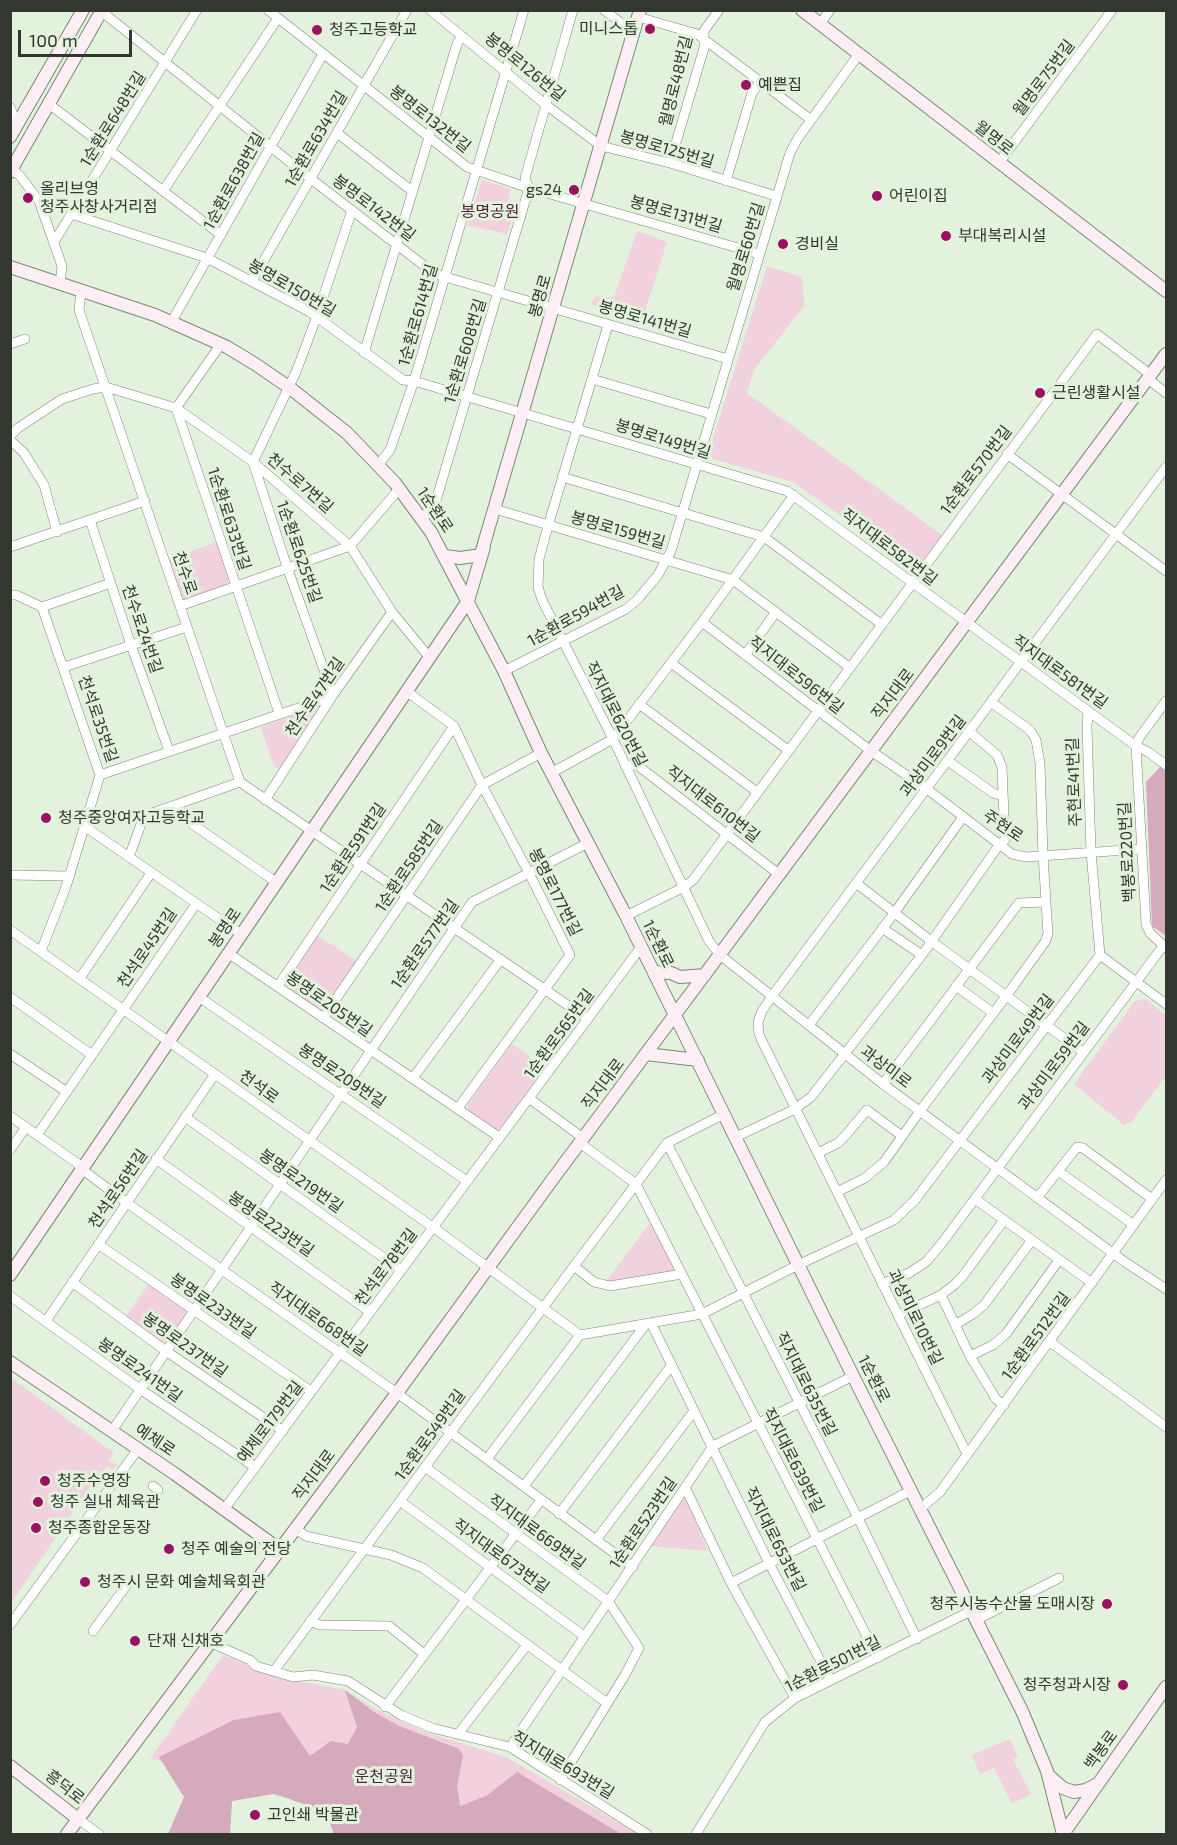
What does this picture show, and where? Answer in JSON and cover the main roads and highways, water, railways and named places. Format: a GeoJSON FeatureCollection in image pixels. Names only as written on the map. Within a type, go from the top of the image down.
{"type":"FeatureCollection","features":[{"type":"Feature","properties":{"kind":"place","name":"미니스톱"},"geometry":{"type":"Point","coordinates":[650,29]}},
{"type":"Feature","properties":{"kind":"place","name":"청주고등학교"},"geometry":{"type":"Point","coordinates":[317,30]}},
{"type":"Feature","properties":{"kind":"place","name":"예쁜집"},"geometry":{"type":"Point","coordinates":[746,85]}},
{"type":"Feature","properties":{"kind":"place","name":"gs24"},"geometry":{"type":"Point","coordinates":[574,190]}},
{"type":"Feature","properties":{"kind":"place","name":"어린이집"},"geometry":{"type":"Point","coordinates":[877,196]}},
{"type":"Feature","properties":{"kind":"place","name":"올리브영 청주사창사거리점"},"geometry":{"type":"Point","coordinates":[28,198]}},
{"type":"Feature","properties":{"kind":"place","name":"부대복리시설"},"geometry":{"type":"Point","coordinates":[946,236]}},
{"type":"Feature","properties":{"kind":"place","name":"경비실"},"geometry":{"type":"Point","coordinates":[783,244]}},
{"type":"Feature","properties":{"kind":"place","name":"근린생활시설"},"geometry":{"type":"Point","coordinates":[1040,393]}},
{"type":"Feature","properties":{"kind":"place","name":"청주중앙여자고등학교"},"geometry":{"type":"Point","coordinates":[46,818]}},
{"type":"Feature","properties":{"kind":"place","name":"청주수영장"},"geometry":{"type":"Point","coordinates":[45,1481]}},
{"type":"Feature","properties":{"kind":"place","name":"청주 실내 체육관"},"geometry":{"type":"Point","coordinates":[38,1502]}},
{"type":"Feature","properties":{"kind":"place","name":"청주종합운동장"},"geometry":{"type":"Point","coordinates":[36,1528]}},
{"type":"Feature","properties":{"kind":"place","name":"청주 예술의 전당"},"geometry":{"type":"Point","coordinates":[169,1549]}},
{"type":"Feature","properties":{"kind":"place","name":"청주시 문화 예술체육회관"},"geometry":{"type":"Point","coordinates":[85,1582]}},
{"type":"Feature","properties":{"kind":"place","name":"청주시농수산물 도매시장"},"geometry":{"type":"Point","coordinates":[1107,1604]}},
{"type":"Feature","properties":{"kind":"place","name":"단재 신채호"},"geometry":{"type":"Point","coordinates":[135,1641]}},
{"type":"Feature","properties":{"kind":"place","name":"청주청과시장"},"geometry":{"type":"Point","coordinates":[1123,1685]}},
{"type":"Feature","properties":{"kind":"place","name":"고인쇄 박물관"},"geometry":{"type":"Point","coordinates":[255,1815]}},
{"type":"Feature","properties":{"kind":"park label","name":"봉명공원"},"geometry":{"type":"Point","coordinates":[490,212]}},
{"type":"Feature","properties":{"kind":"park label","name":"운천공원"},"geometry":{"type":"Point","coordinates":[384,1777]}}]}
